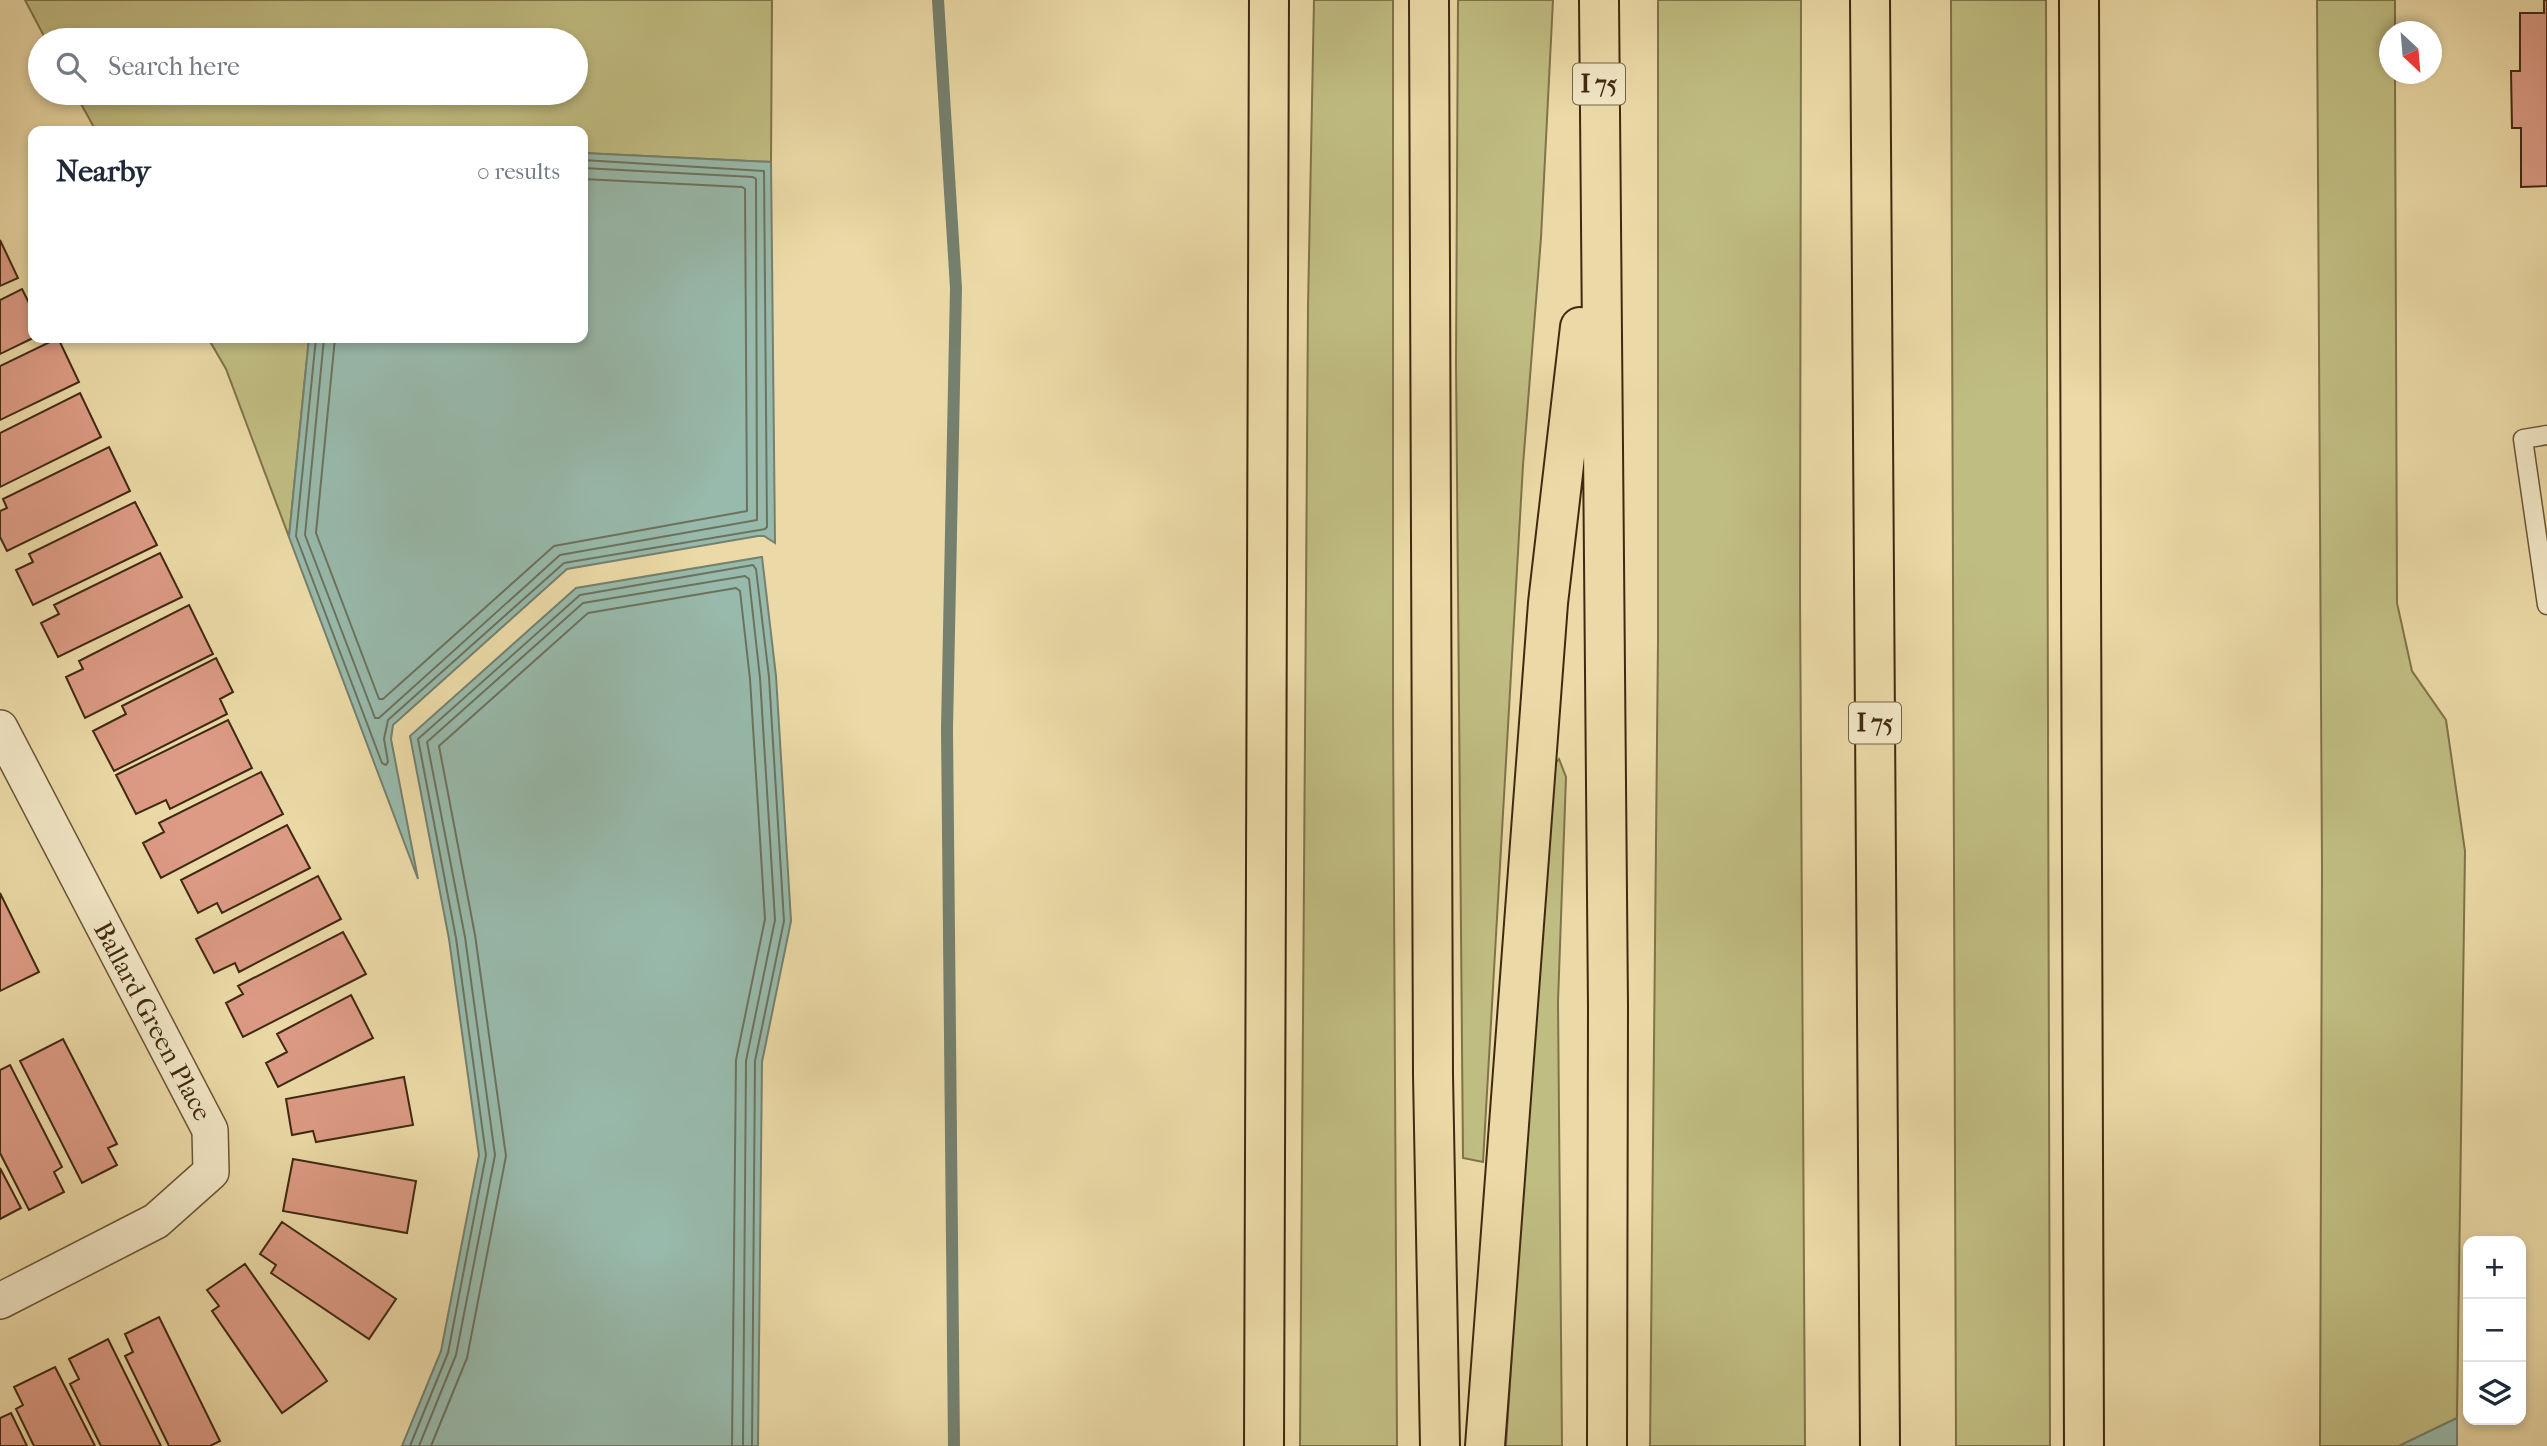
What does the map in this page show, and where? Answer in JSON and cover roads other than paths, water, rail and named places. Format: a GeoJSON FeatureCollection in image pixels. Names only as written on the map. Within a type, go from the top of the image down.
{"type":"FeatureCollection","features":[{"type":"Feature","properties":{"kind":"highway"},"geometry":{"type":"LineString","coordinates":[[1264,1446],[1269,0]]}},
{"type":"Feature","properties":{"kind":"highway"},"geometry":{"type":"LineString","coordinates":[[1429,0],[1433,1061],[1440,1446]]}},
{"type":"Feature","properties":{"kind":"highway","name":"I 75"},"geometry":{"type":"LineString","coordinates":[[1599,0],[1608,1007],[1607,1446]]}},
{"type":"Feature","properties":{"kind":"highway","name":"I 75"},"geometry":{"type":"LineString","coordinates":[[1870,0],[1880,1446]]}},
{"type":"Feature","properties":{"kind":"highway"},"geometry":{"type":"LineString","coordinates":[[2079,0],[2084,1446]]}},
{"type":"Feature","properties":{"kind":"highway"},"geometry":{"type":"LineString","coordinates":[[1485,1446],[1548,603],[1599,168]]}},
{"type":"Feature","properties":{"kind":"street","name":"Ballard Green Place"},"geometry":{"type":"LineString","coordinates":[[0,1301],[156,1221],[211,1172],[210,1130],[1,732]]}},
{"type":"Feature","properties":{"kind":"lane"},"geometry":{"type":"LineString","coordinates":[[2547,435],[2523,439],[2544,557],[2547,605]]}},
{"type":"Feature","properties":{"kind":"water"},"geometry":{"type":"Polygon","coordinates":[[[588,153],[771,162],[775,543],[764,536],[758,536],[567,569],[393,725],[391,739],[418,879],[289,537],[308,343],[588,343],[588,153]]]}},
{"type":"Feature","properties":{"kind":"water"},"geometry":{"type":"Polygon","coordinates":[[[762,557],[776,676],[791,921],[762,1062],[758,1446],[402,1446],[441,1351],[479,1155],[449,939],[410,736],[576,588],[762,557]]]}},
{"type":"Feature","properties":{"kind":"water"},"geometry":{"type":"Polygon","coordinates":[[[2457,1418],[2457,1446],[2399,1446],[2457,1418]]]}},
{"type":"Feature","properties":{"kind":"waterway"},"geometry":{"type":"LineString","coordinates":[[938,0],[956,288],[947,729],[954,1446]]}}]}
